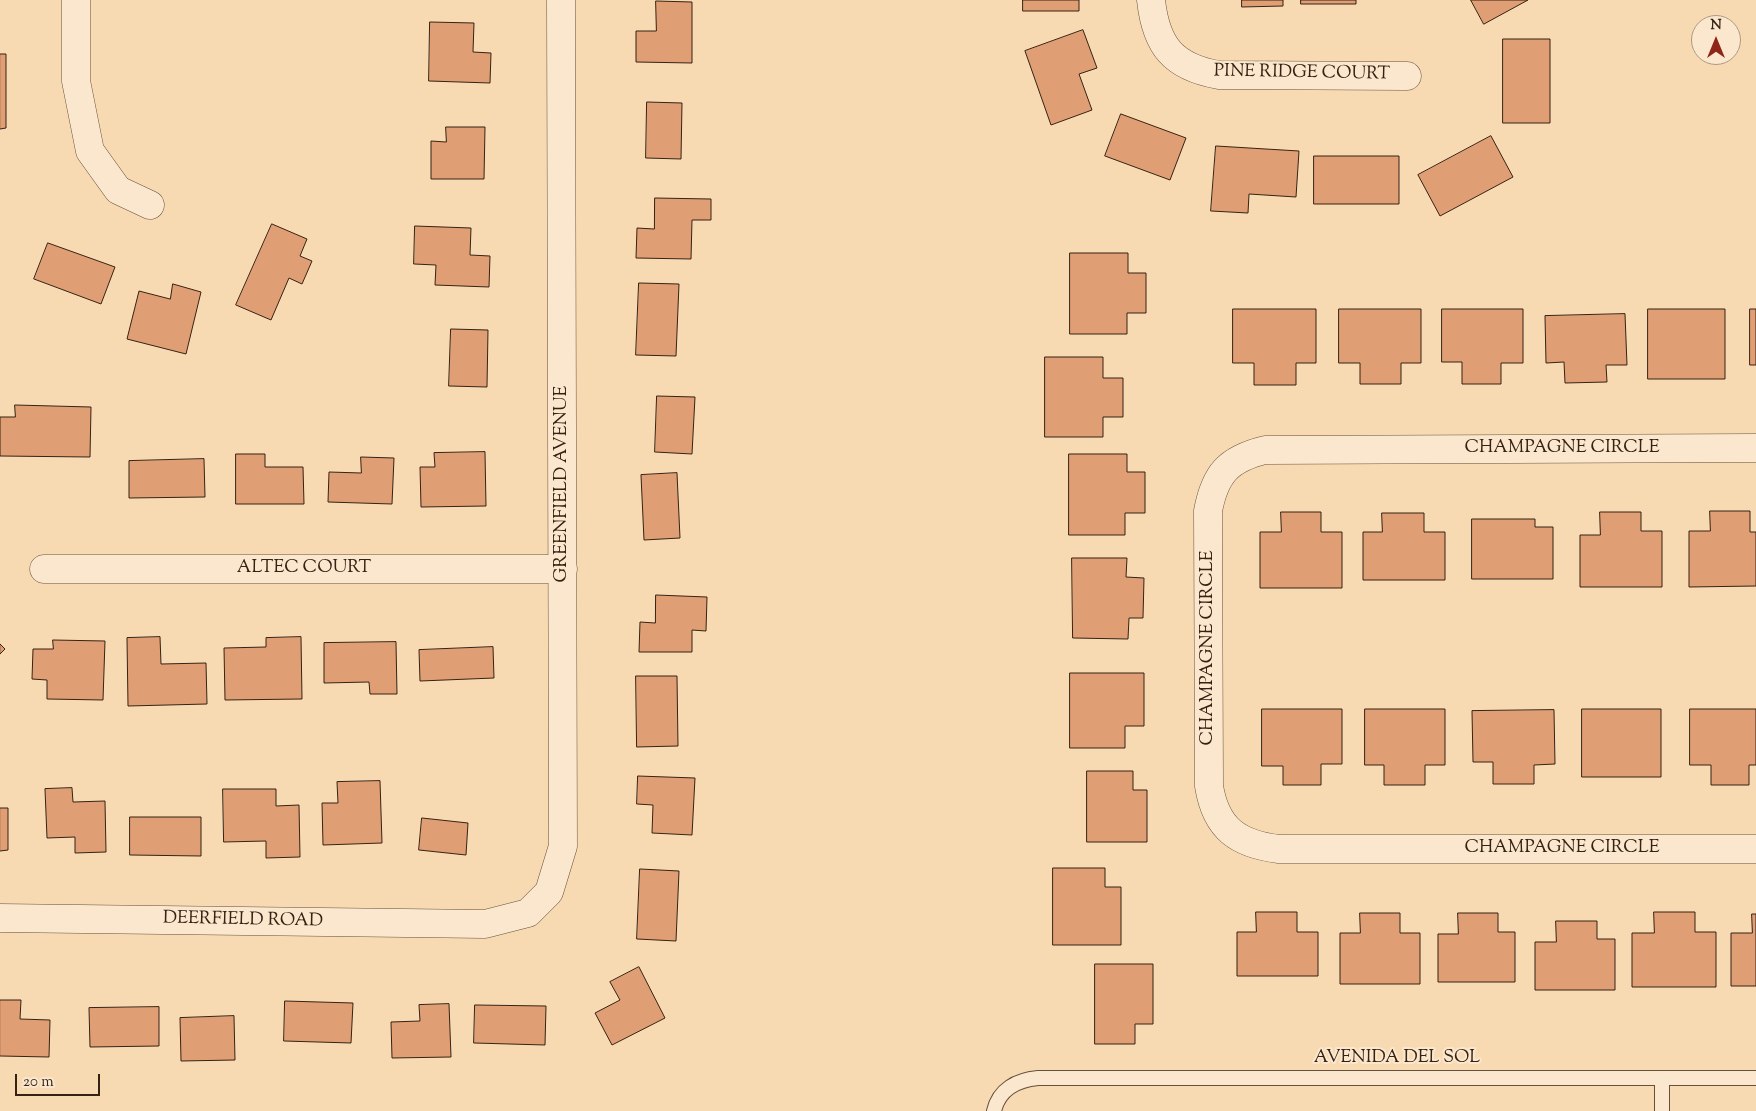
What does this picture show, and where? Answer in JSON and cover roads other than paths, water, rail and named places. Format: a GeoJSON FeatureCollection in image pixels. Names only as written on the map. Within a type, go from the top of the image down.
{"type":"FeatureCollection","features":[{"type":"Feature","properties":{"kind":"street"},"geometry":{"type":"LineString","coordinates":[[76,0],[76,80],[90,152],[118,190],[150,205]]}},
{"type":"Feature","properties":{"kind":"street","name":"GREENFIELD AVENUE"},"geometry":{"type":"LineString","coordinates":[[485,924],[528,913],[549,892],[563,846],[561,0]]}},
{"type":"Feature","properties":{"kind":"street","name":"PINE RIDGE COURT"},"geometry":{"type":"LineString","coordinates":[[1151,0],[1153,18],[1159,37],[1169,51],[1184,64],[1202,72],[1219,75],[1407,76]]}},
{"type":"Feature","properties":{"kind":"street","name":"CHAMPAGNE CIRCLE"},"geometry":{"type":"LineString","coordinates":[[1756,448],[1264,450],[1246,455],[1230,464],[1218,479],[1211,494],[1208,510],[1209,786],[1211,800],[1218,816],[1227,829],[1240,840],[1260,847],[1280,849],[1756,849]]}},
{"type":"Feature","properties":{"kind":"street","name":"ALTEC COURT"},"geometry":{"type":"LineString","coordinates":[[44,569],[563,569]]}},
{"type":"Feature","properties":{"kind":"street","name":"DEERFIELD ROAD"},"geometry":{"type":"LineString","coordinates":[[0,918],[485,924]]}},
{"type":"Feature","properties":{"kind":"lane","name":"AVENIDA DEL SOL"},"geometry":{"type":"LineString","coordinates":[[994,1111],[1000,1095],[1010,1086],[1024,1080],[1038,1078],[1756,1078]]}},
{"type":"Feature","properties":{"kind":"lane"},"geometry":{"type":"LineString","coordinates":[[1662,1078],[1662,1111]]}}]}
